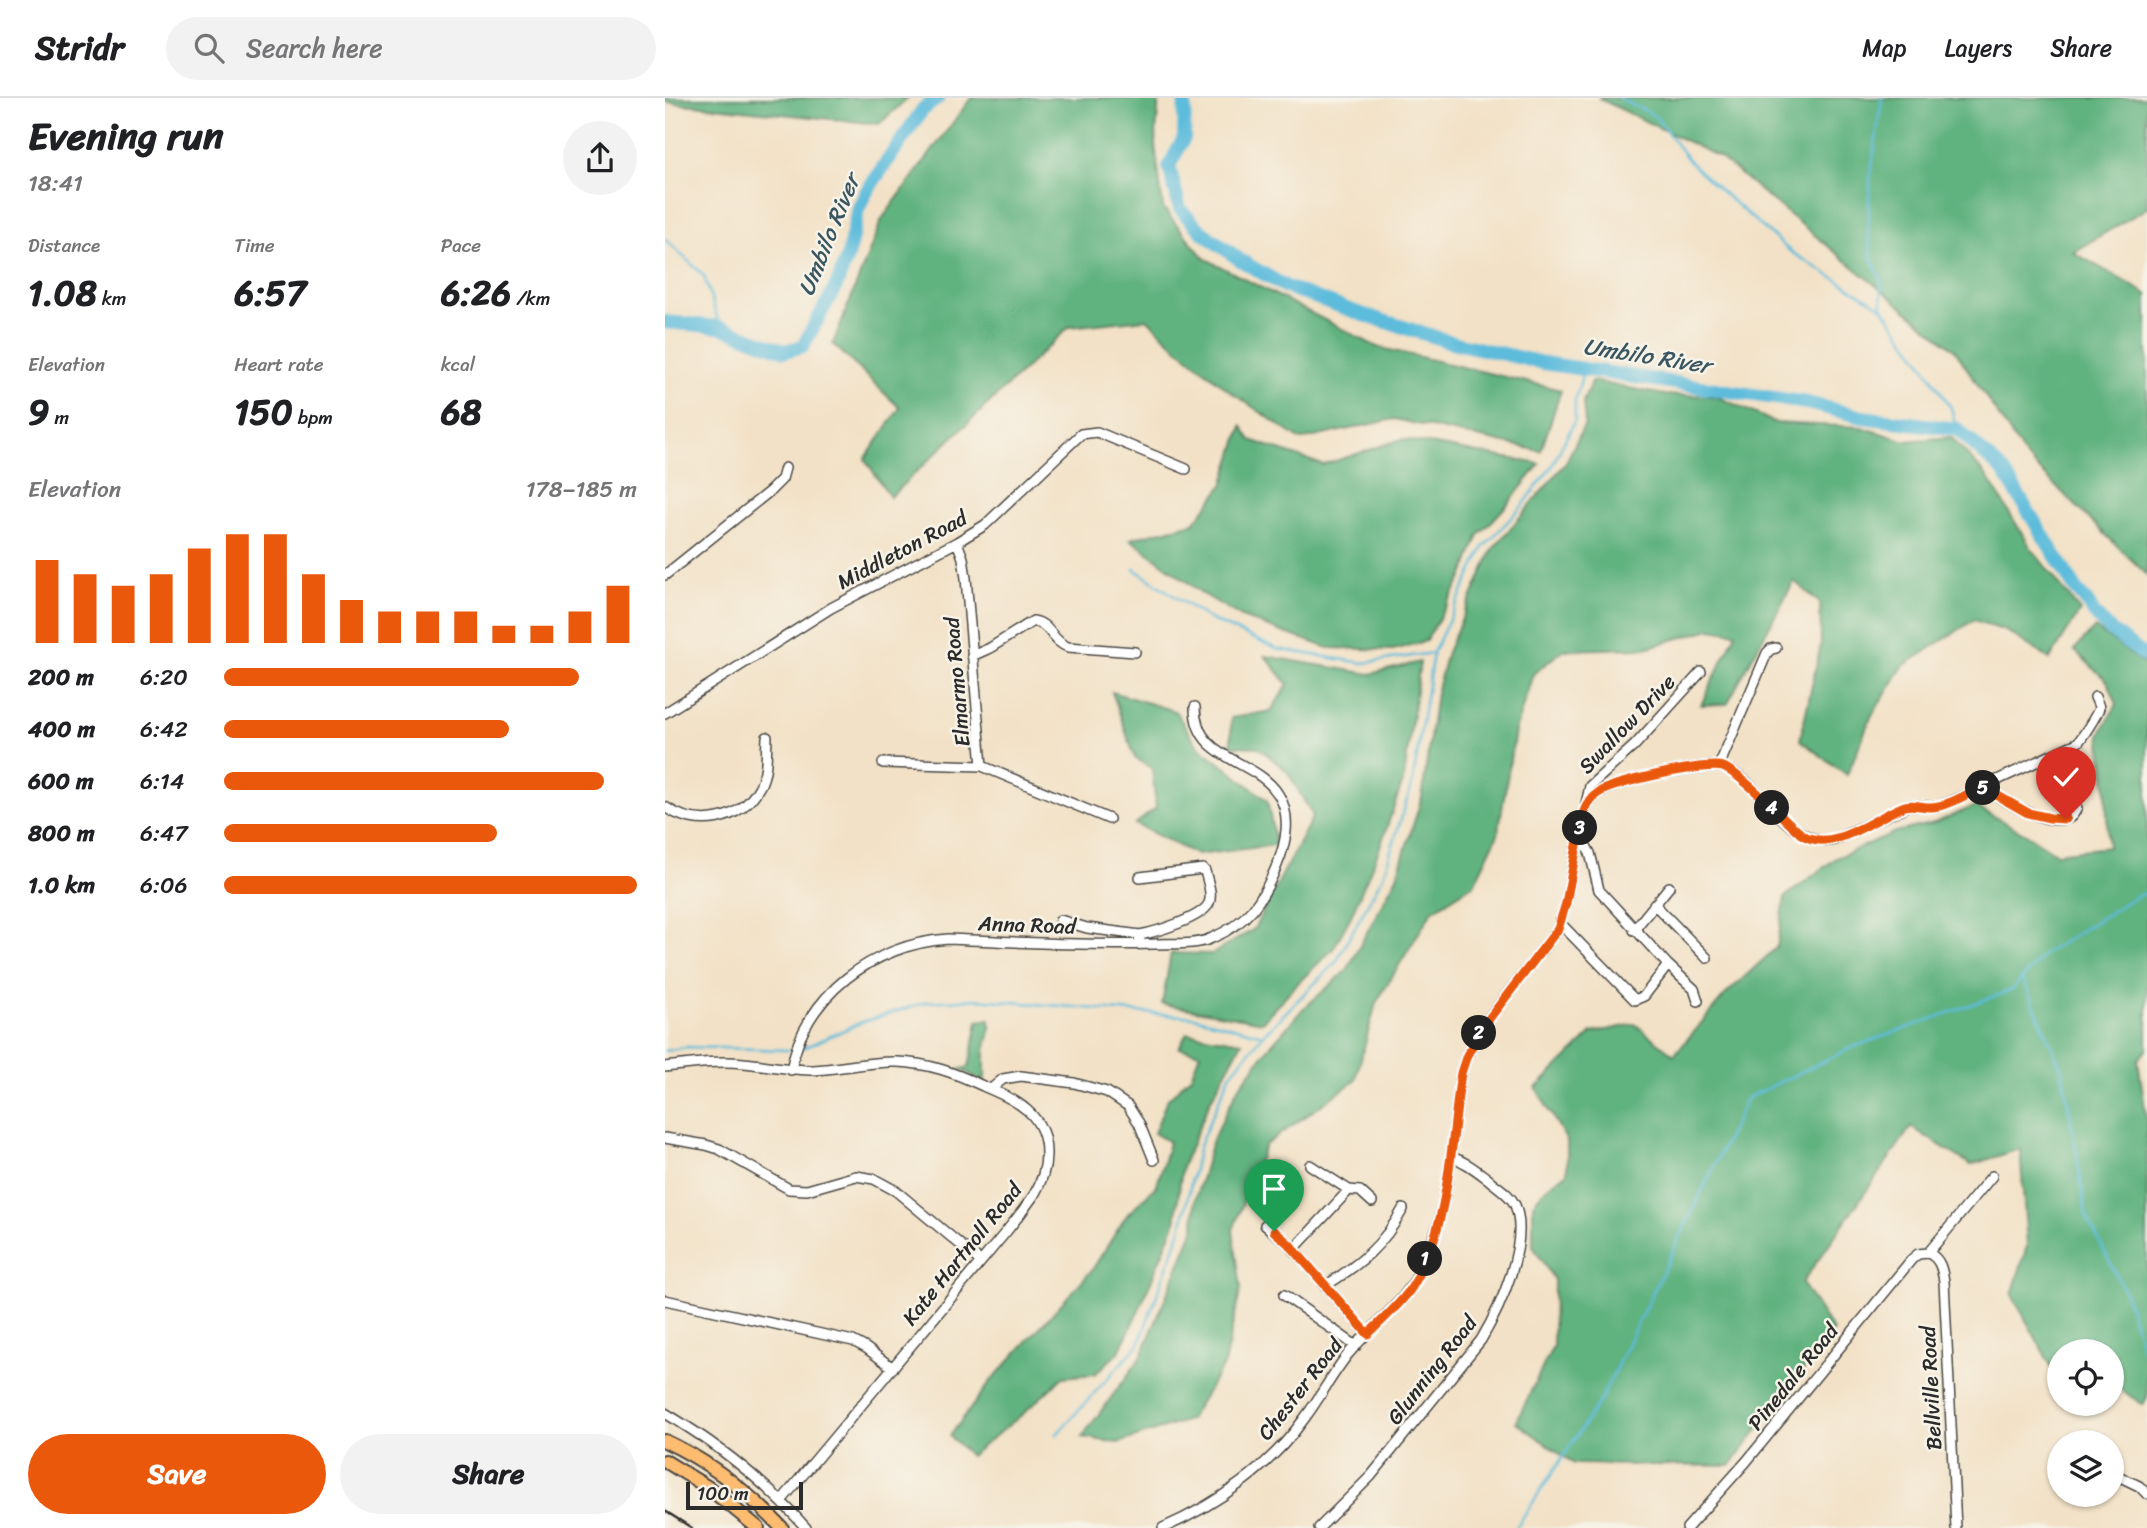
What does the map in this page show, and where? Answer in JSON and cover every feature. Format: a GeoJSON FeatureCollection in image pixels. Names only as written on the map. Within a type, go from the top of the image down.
{"type":"FeatureCollection","features":[{"type":"Feature","properties":{"kind":"highway"},"geometry":{"type":"LineString","coordinates":[[665,1441],[709,1465],[740,1488],[782,1528]]}},
{"type":"Feature","properties":{"kind":"highway"},"geometry":{"type":"LineString","coordinates":[[665,1461],[709,1488],[758,1528]]}},
{"type":"Feature","properties":{"kind":"street","name":"Middleton Road"},"geometry":{"type":"LineString","coordinates":[[665,713],[831,608],[957,542],[988,522],[1077,437],[1085,433],[1092,431],[1103,434],[1186,469]]}},
{"type":"Feature","properties":{"kind":"street"},"geometry":{"type":"LineString","coordinates":[[665,575],[770,491],[782,479],[785,468]]}},
{"type":"Feature","properties":{"kind":"street","name":"Elmarmo Road"},"geometry":{"type":"LineString","coordinates":[[957,542],[966,578],[982,766],[1109,819]]}},
{"type":"Feature","properties":{"kind":"street"},"geometry":{"type":"LineString","coordinates":[[972,656],[1033,621],[1045,624],[1058,643],[1067,648],[1135,652]]}},
{"type":"Feature","properties":{"kind":"street"},"geometry":{"type":"LineString","coordinates":[[1719,766],[1767,653],[1776,649]]}},
{"type":"Feature","properties":{"kind":"street","name":"Swallow Drive"},"geometry":{"type":"LineString","coordinates":[[1587,804],[1587,792],[1592,783],[1620,761],[1667,712],[1701,671]]}},
{"type":"Feature","properties":{"kind":"street"},"geometry":{"type":"LineString","coordinates":[[1587,804],[1597,794],[1616,785],[1703,766],[1719,766],[1736,775],[1801,834],[1813,840],[1834,840],[1909,805],[1934,807],[1950,802],[2080,741],[2098,712],[2095,697]]}},
{"type":"Feature","properties":{"kind":"street","name":"Anna Road"},"geometry":{"type":"LineString","coordinates":[[791,1070],[797,1043],[804,1028],[830,992],[863,968],[900,949],[924,941],[1202,942],[1236,925],[1262,897],[1281,856],[1286,824],[1284,806],[1278,793],[1262,777],[1212,746],[1196,724],[1195,707]]}},
{"type":"Feature","properties":{"kind":"street"},"geometry":{"type":"LineString","coordinates":[[665,807],[675,814],[694,819],[714,820],[730,815],[750,800],[760,784],[766,766],[767,737]]}},
{"type":"Feature","properties":{"kind":"street"},"geometry":{"type":"LineString","coordinates":[[883,763],[982,766]]}},
{"type":"Feature","properties":{"kind":"street"},"geometry":{"type":"LineString","coordinates":[[1982,787],[2028,813],[2050,818],[2066,819],[2077,808]]}},
{"type":"Feature","properties":{"kind":"street","name":"Chester Road"},"geometry":{"type":"LineString","coordinates":[[1163,1528],[1228,1492],[1285,1443],[1337,1368],[1402,1300],[1418,1275],[1445,1196],[1461,1073],[1467,1055],[1488,1020],[1552,940],[1560,924],[1587,804]]}},
{"type":"Feature","properties":{"kind":"street"},"geometry":{"type":"LineString","coordinates":[[1579,834],[1590,853],[1599,890],[1634,930],[1694,989],[1698,1001]]}},
{"type":"Feature","properties":{"kind":"street"},"geometry":{"type":"LineString","coordinates":[[1060,920],[1139,940],[1199,914],[1207,907],[1210,898],[1203,869],[1140,877]]}},
{"type":"Feature","properties":{"kind":"street"},"geometry":{"type":"LineString","coordinates":[[1634,930],[1669,887]]}},
{"type":"Feature","properties":{"kind":"street"},"geometry":{"type":"LineString","coordinates":[[1654,904],[1707,958]]}},
{"type":"Feature","properties":{"kind":"street"},"geometry":{"type":"LineString","coordinates":[[1560,924],[1573,934],[1635,1000],[1644,996],[1668,965]]}},
{"type":"Feature","properties":{"kind":"street","name":"Kate Hartnoll Road"},"geometry":{"type":"LineString","coordinates":[[665,1067],[743,1063],[791,1070],[815,1070],[875,1062],[916,1063],[944,1069],[991,1089],[1021,1106],[1036,1119],[1045,1141],[1046,1164],[1035,1194],[782,1500]]}},
{"type":"Feature","properties":{"kind":"street"},"geometry":{"type":"LineString","coordinates":[[991,1089],[1003,1079],[1021,1076],[1082,1084],[1107,1092],[1128,1106],[1139,1123],[1154,1160]]}},
{"type":"Feature","properties":{"kind":"street"},"geometry":{"type":"LineString","coordinates":[[665,1138],[719,1149],[789,1189],[807,1190],[856,1176],[874,1179],[896,1191],[980,1261]]}},
{"type":"Feature","properties":{"kind":"street","name":"Glunning Road"},"geometry":{"type":"LineString","coordinates":[[1319,1528],[1370,1476],[1481,1340],[1492,1322],[1513,1269],[1518,1245],[1517,1212],[1514,1203],[1468,1164],[1451,1157]]}},
{"type":"Feature","properties":{"kind":"street"},"geometry":{"type":"LineString","coordinates":[[1310,1164],[1349,1190],[1360,1191],[1372,1202]]}},
{"type":"Feature","properties":{"kind":"street","name":"Pinedale Road"},"geometry":{"type":"LineString","coordinates":[[1687,1528],[1746,1462],[1907,1264],[1918,1254],[1928,1253],[1991,1176]]}},
{"type":"Feature","properties":{"kind":"street"},"geometry":{"type":"LineString","coordinates":[[1294,1249],[1349,1190]]}},
{"type":"Feature","properties":{"kind":"street"},"geometry":{"type":"LineString","coordinates":[[1325,1286],[1357,1265],[1381,1243],[1403,1209]]}},
{"type":"Feature","properties":{"kind":"street"},"geometry":{"type":"LineString","coordinates":[[1265,1225],[1294,1249],[1368,1334]]}},
{"type":"Feature","properties":{"kind":"street","name":"Bellville Road"},"geometry":{"type":"LineString","coordinates":[[1928,1253],[1938,1260],[1944,1281],[1956,1528]]}},
{"type":"Feature","properties":{"kind":"street"},"geometry":{"type":"LineString","coordinates":[[1284,1295],[1356,1346]]}},
{"type":"Feature","properties":{"kind":"street"},"geometry":{"type":"LineString","coordinates":[[665,1300],[853,1341],[893,1368]]}},
{"type":"Feature","properties":{"kind":"street"},"geometry":{"type":"LineString","coordinates":[[665,1413],[724,1451],[782,1500],[806,1528]]}},
{"type":"Feature","properties":{"kind":"street"},"geometry":{"type":"LineString","coordinates":[[2124,1479],[2139,1486],[2147,1494]]}},
{"type":"Feature","properties":{"kind":"green space"},"geometry":{"type":"Polygon","coordinates":[[[665,98],[908,98],[879,124],[665,102],[665,98]]]}},
{"type":"Feature","properties":{"kind":"green space"},"geometry":{"type":"Polygon","coordinates":[[[971,98],[1159,98],[1155,144],[1163,208],[1204,258],[1377,347],[1561,390],[1541,451],[1394,419],[1301,440],[1231,392],[1178,349],[1147,319],[1069,327],[890,497],[865,459],[900,408],[833,344],[882,219],[971,98]]]}},
{"type":"Feature","properties":{"kind":"green space"},"geometry":{"type":"Polygon","coordinates":[[[1598,98],[2147,98],[2147,208],[2073,252],[2147,294],[2147,575],[2026,457],[1954,349],[1719,157],[1598,98]]]}},
{"type":"Feature","properties":{"kind":"green space"},"geometry":{"type":"Polygon","coordinates":[[[1592,381],[1665,395],[1716,396],[1776,423],[1861,427],[1906,441],[1951,437],[1986,475],[2031,548],[2080,611],[2050,659],[2008,632],[1974,620],[1903,666],[1871,717],[1847,775],[1800,740],[1821,644],[1820,603],[1794,581],[1727,704],[1701,705],[1736,633],[1711,629],[1645,648],[1563,650],[1533,674],[1515,731],[1498,834],[1474,884],[1432,911],[1376,1003],[1355,1081],[1265,1145],[1233,1230],[1241,1288],[1224,1364],[1189,1420],[1118,1443],[1082,1437],[1141,1357],[1194,1229],[1195,1201],[1212,1141],[1237,1090],[1302,1010],[1347,970],[1397,876],[1422,797],[1436,693],[1447,652],[1493,549],[1565,464],[1585,424],[1583,401],[1592,381]]]}},
{"type":"Feature","properties":{"kind":"green space"},"geometry":{"type":"Polygon","coordinates":[[[1242,426],[1251,440],[1323,465],[1402,439],[1540,464],[1479,535],[1462,578],[1426,641],[1393,650],[1329,648],[1242,617],[1203,594],[1130,539],[1194,523],[1223,485],[1242,426]]]}},
{"type":"Feature","properties":{"kind":"green space"},"geometry":{"type":"Polygon","coordinates":[[[2095,628],[2147,666],[2147,1049],[2138,1060],[2147,1122],[2147,1397],[2143,1405],[2124,1392],[2124,1339],[2047,1339],[2047,1359],[2012,1295],[2027,1246],[2020,1149],[1971,1165],[1911,1127],[1802,1283],[1833,1331],[1730,1466],[1574,1464],[1516,1422],[1553,1346],[1554,1280],[1533,1246],[1533,1203],[1546,1188],[1567,1173],[1567,1141],[1536,1088],[1592,1033],[1635,1024],[1674,1055],[1725,995],[1777,947],[1785,897],[1836,858],[1895,832],[1934,823],[1975,806],[2056,853],[2108,847],[2106,786],[2100,734],[2117,704],[2108,682],[2074,650],[2095,628]]]}},
{"type":"Feature","properties":{"kind":"green space"},"geometry":{"type":"Polygon","coordinates":[[[1265,656],[1370,674],[1420,662],[1404,778],[1380,847],[1351,916],[1333,949],[1262,1022],[1162,1004],[1171,953],[1212,954],[1254,929],[1313,816],[1287,771],[1258,747],[1231,746],[1231,718],[1271,711],[1288,684],[1265,656]]]}},
{"type":"Feature","properties":{"kind":"green space"},"geometry":{"type":"Polygon","coordinates":[[[1112,692],[1175,711],[1198,746],[1267,800],[1276,845],[1197,855],[1135,824],[1156,808],[1152,768],[1135,758],[1112,692]]]}},
{"type":"Feature","properties":{"kind":"green space"},"geometry":{"type":"Polygon","coordinates":[[[990,1019],[985,1050],[985,1083],[961,1069],[969,1067],[978,1021],[990,1019]]]}},
{"type":"Feature","properties":{"kind":"green space"},"geometry":{"type":"Polygon","coordinates":[[[1187,1033],[1242,1042],[1210,1101],[1182,1167],[1175,1223],[1119,1352],[1095,1374],[1063,1377],[1024,1413],[970,1456],[950,1436],[991,1381],[1092,1270],[1127,1215],[1157,1185],[1169,1142],[1154,1133],[1167,1100],[1191,1076],[1200,1053],[1179,1048],[1187,1033]]]}},
{"type":"Feature","properties":{"kind":"waterway","name":"Umbilo River"},"geometry":{"type":"LineString","coordinates":[[665,322],[720,327],[785,351],[803,346],[836,286],[848,255],[858,209],[868,189],[923,109],[938,98]]}},
{"type":"Feature","properties":{"kind":"waterway","name":"Umbilo River"},"geometry":{"type":"LineString","coordinates":[[1185,98],[1184,138],[1169,166],[1180,209],[1202,232],[1240,260],[1286,287],[1451,342],[1543,363],[1807,403],[1862,417],[1957,429],[2004,472],[2077,591],[2094,613],[2112,631],[2147,657]]}},
{"type":"Feature","properties":{"kind":"waterway"},"geometry":{"type":"LineString","coordinates":[[1619,98],[1655,116],[1690,162],[1791,252],[1882,307]]}},
{"type":"Feature","properties":{"kind":"waterway"},"geometry":{"type":"LineString","coordinates":[[1882,98],[1870,179],[1868,232],[1871,257],[1881,280],[1882,307],[1951,408],[1957,429]]}},
{"type":"Feature","properties":{"kind":"waterway"},"geometry":{"type":"LineString","coordinates":[[665,239],[704,276],[720,327]]}},
{"type":"Feature","properties":{"kind":"waterway"},"geometry":{"type":"LineString","coordinates":[[1056,1435],[1139,1344],[1181,1229],[1199,1146],[1230,1075],[1263,1035],[1336,962],[1383,876],[1413,781],[1433,653],[1484,547],[1524,504],[1552,466],[1575,420],[1575,400],[1584,369]]}},
{"type":"Feature","properties":{"kind":"waterway"},"geometry":{"type":"LineString","coordinates":[[1134,569],[1209,619],[1277,649],[1363,663],[1433,653]]}},
{"type":"Feature","properties":{"kind":"waterway"},"geometry":{"type":"LineString","coordinates":[[1516,1528],[1601,1399],[1747,1098],[1851,1048],[2012,990],[2044,954],[2147,892]]}},
{"type":"Feature","properties":{"kind":"waterway"},"geometry":{"type":"LineString","coordinates":[[2022,978],[2062,1070],[2086,1215],[2124,1290],[2147,1364]]}},
{"type":"Feature","properties":{"kind":"waterway"},"geometry":{"type":"LineString","coordinates":[[799,1050],[862,1022],[927,1002],[976,999],[1194,1017],[1263,1035]]}},
{"type":"Feature","properties":{"kind":"waterway"},"geometry":{"type":"LineString","coordinates":[[665,1051],[687,1047],[788,1050]]}},
{"type":"Feature","properties":{"kind":"railway"},"geometry":{"type":"LineString","coordinates":[[665,1511],[692,1528]]}},
{"type":"Feature","properties":{"kind":"route"},"geometry":{"type":"LineString","coordinates":[[1274,1231],[1312,1269],[1368,1334],[1407,1294],[1425,1259],[1445,1196],[1461,1073],[1467,1055],[1488,1020],[1558,929],[1566,903],[1583,814],[1587,804],[1601,790],[1703,766],[1722,767],[1736,775],[1801,834],[1820,842],[1840,838],[1909,805],[1934,807],[1982,787],[2028,813],[2066,819]]}}]}
